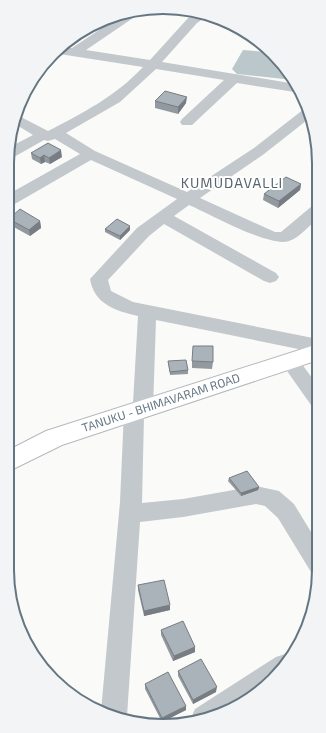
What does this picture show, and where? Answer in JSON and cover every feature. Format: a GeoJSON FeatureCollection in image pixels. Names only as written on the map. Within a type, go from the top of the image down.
{"type":"FeatureCollection","features":[{"type":"Feature","properties":{"kind":"main road","name":"TANUKU - BHIMAVARAM ROAD"},"geometry":{"type":"LineString","coordinates":[[14,458],[54,438],[138,409],[312,354]]}},
{"type":"Feature","properties":{"kind":"street"},"geometry":{"type":"LineString","coordinates":[[14,151],[115,100],[197,18]]}},
{"type":"Feature","properties":{"kind":"street"},"geometry":{"type":"LineString","coordinates":[[74,53],[123,19]]}},
{"type":"Feature","properties":{"kind":"street"},"geometry":{"type":"LineString","coordinates":[[65,51],[151,64],[291,88]]}},
{"type":"Feature","properties":{"kind":"street"},"geometry":{"type":"LineString","coordinates":[[187,122],[233,79]]}},
{"type":"Feature","properties":{"kind":"street"},"geometry":{"type":"LineString","coordinates":[[304,116],[259,151],[188,199],[143,232],[99,279],[99,290],[106,297],[130,308],[312,345]]}},
{"type":"Feature","properties":{"kind":"street"},"geometry":{"type":"LineString","coordinates":[[20,121],[273,237],[285,237],[312,218]]}},
{"type":"Feature","properties":{"kind":"street"},"geometry":{"type":"LineString","coordinates":[[14,198],[90,154]]}},
{"type":"Feature","properties":{"kind":"street"},"geometry":{"type":"LineString","coordinates":[[163,217],[270,277]]}},
{"type":"Feature","properties":{"kind":"street"},"geometry":{"type":"LineString","coordinates":[[114,711],[147,312]]}},
{"type":"Feature","properties":{"kind":"street"},"geometry":{"type":"LineString","coordinates":[[289,361],[312,392]]}},
{"type":"Feature","properties":{"kind":"street"},"geometry":{"type":"LineString","coordinates":[[130,514],[183,508],[256,496],[271,498],[286,511],[312,554]]}},
{"type":"Feature","properties":{"kind":"street"},"geometry":{"type":"LineString","coordinates":[[219,708],[263,680]]}},
{"type":"Feature","properties":{"kind":"shaded area"},"geometry":{"type":"Polygon","coordinates":[[[243,50],[262,52],[286,79],[237,74],[232,69],[243,50]]]}},
{"type":"Feature","properties":{"kind":"building"},"geometry":{"type":"Polygon","coordinates":[[[165,91],[187,97],[178,107],[155,101],[165,91]]]}},
{"type":"Feature","properties":{"kind":"building"},"geometry":{"type":"Polygon","coordinates":[[[48,143],[61,150],[49,158],[44,155],[40,158],[31,153],[48,143]]]}},
{"type":"Feature","properties":{"kind":"building"},"geometry":{"type":"Polygon","coordinates":[[[286,177],[301,184],[279,201],[264,194],[286,177]]]}},
{"type":"Feature","properties":{"kind":"building"},"geometry":{"type":"Polygon","coordinates":[[[20,209],[40,221],[29,230],[14,222],[14,214],[20,209]]]}},
{"type":"Feature","properties":{"kind":"building"},"geometry":{"type":"Polygon","coordinates":[[[117,219],[130,226],[120,236],[105,229],[117,219]]]}},
{"type":"Feature","properties":{"kind":"building"},"geometry":{"type":"Polygon","coordinates":[[[193,346],[213,346],[213,362],[192,361],[193,346]]]}},
{"type":"Feature","properties":{"kind":"building"},"geometry":{"type":"Polygon","coordinates":[[[186,360],[188,370],[170,372],[168,361],[186,360]]]}},
{"type":"Feature","properties":{"kind":"building"},"geometry":{"type":"Polygon","coordinates":[[[247,471],[259,487],[241,493],[229,478],[247,471]]]}},
{"type":"Feature","properties":{"kind":"building"},"geometry":{"type":"Polygon","coordinates":[[[164,580],[170,605],[144,611],[138,585],[164,580]]]}},
{"type":"Feature","properties":{"kind":"building"},"geometry":{"type":"Polygon","coordinates":[[[183,621],[195,647],[174,656],[161,630],[183,621]]]}},
{"type":"Feature","properties":{"kind":"building"},"geometry":{"type":"Polygon","coordinates":[[[201,659],[217,687],[193,700],[178,671],[201,659]]]}},
{"type":"Feature","properties":{"kind":"building"},"geometry":{"type":"Polygon","coordinates":[[[168,672],[186,706],[162,718],[145,684],[168,672]]]}},
{"type":"Feature","properties":{"kind":"district","name":"KUMUDAVALLI"},"geometry":{"type":"Point","coordinates":[232,183]}}]}
